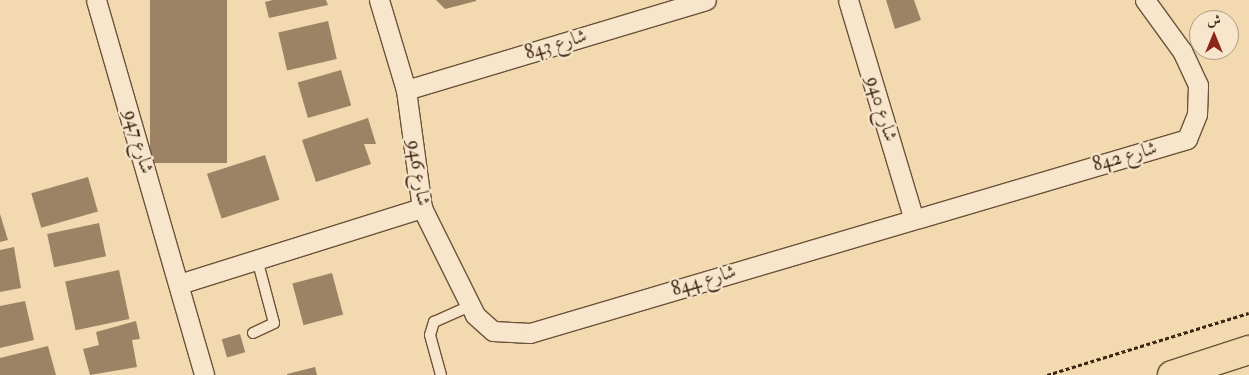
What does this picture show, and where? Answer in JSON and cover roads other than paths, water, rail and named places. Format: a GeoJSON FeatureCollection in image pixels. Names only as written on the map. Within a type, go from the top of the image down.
{"type":"FeatureCollection","features":[{"type":"Feature","properties":{"kind":"highway"},"geometry":{"type":"LineString","coordinates":[[1172,375],[1249,350]]}},
{"type":"Feature","properties":{"kind":"street","name":"شارع 947"},"geometry":{"type":"LineString","coordinates":[[96,0],[204,375]]}},
{"type":"Feature","properties":{"kind":"street","name":"شارع 946"},"geometry":{"type":"LineString","coordinates":[[379,0],[406,90],[422,208],[472,305],[475,315],[493,331]]}},
{"type":"Feature","properties":{"kind":"street","name":"شارع 843"},"geometry":{"type":"LineString","coordinates":[[406,90],[706,0]]}},
{"type":"Feature","properties":{"kind":"street","name":"شارع 940"},"geometry":{"type":"LineString","coordinates":[[848,0],[913,217]]}},
{"type":"Feature","properties":{"kind":"street","name":"شارع 842"},"geometry":{"type":"LineString","coordinates":[[913,217],[1187,139],[1197,114],[1198,85],[1182,51],[1145,0]]}},
{"type":"Feature","properties":{"kind":"street"},"geometry":{"type":"LineString","coordinates":[[179,284],[258,263],[422,208]]}},
{"type":"Feature","properties":{"kind":"street","name":"شارع 844"},"geometry":{"type":"LineString","coordinates":[[493,331],[538,331],[913,217]]}},
{"type":"Feature","properties":{"kind":"lane"},"geometry":{"type":"LineString","coordinates":[[253,333],[274,323],[258,263]]}},
{"type":"Feature","properties":{"kind":"lane"},"geometry":{"type":"LineString","coordinates":[[441,375],[430,335],[434,322],[472,305]]}}]}
